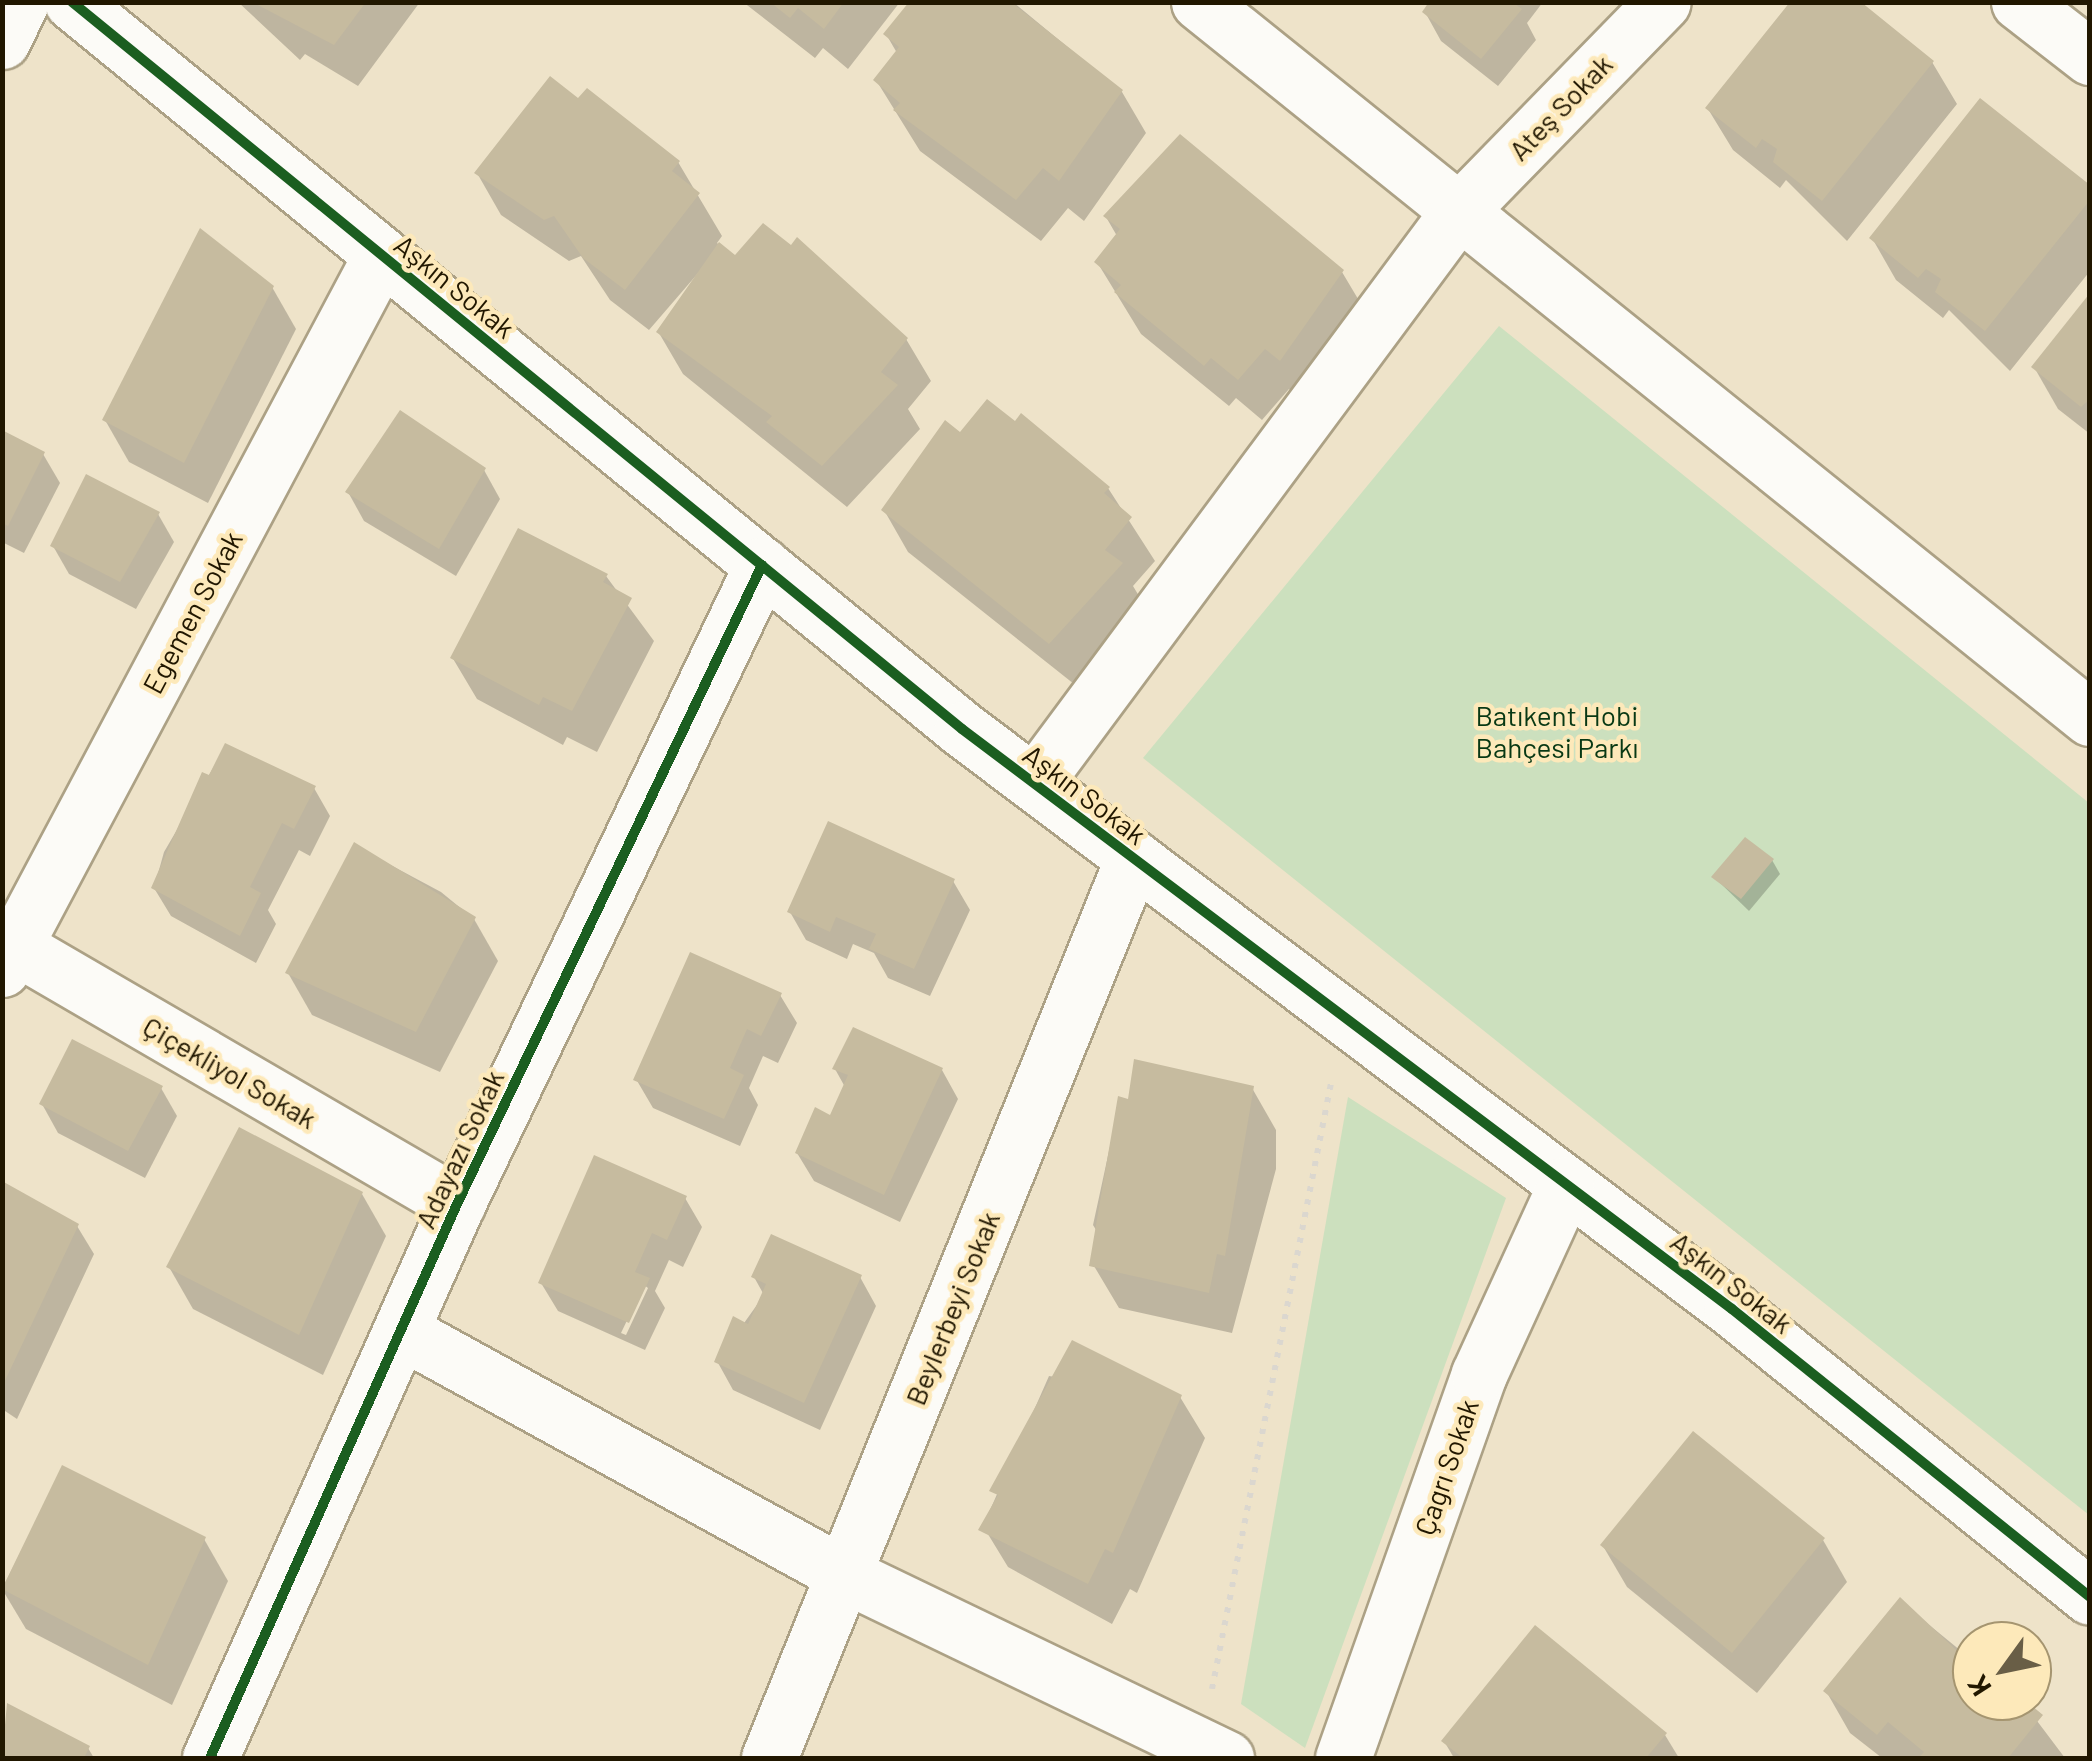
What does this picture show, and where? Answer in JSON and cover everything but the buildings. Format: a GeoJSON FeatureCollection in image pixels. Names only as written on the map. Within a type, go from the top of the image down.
{"type":"FeatureCollection","features":[{"type":"Feature","properties":{"kind":"street"},"geometry":{"type":"LineString","coordinates":[[2,41],[20,2]]}},
{"type":"Feature","properties":{"kind":"street","name":"Aşkın Sokak"},"geometry":{"type":"LineString","coordinates":[[72,2],[1034,783],[1343,1024],[1566,1184],[2090,1597]]}},
{"type":"Feature","properties":{"kind":"street"},"geometry":{"type":"LineString","coordinates":[[1200,2],[2090,718]]}},
{"type":"Feature","properties":{"kind":"street","name":"Ateş Sokak"},"geometry":{"type":"LineString","coordinates":[[1034,783],[1458,212],[1663,2]]}},
{"type":"Feature","properties":{"kind":"street"},"geometry":{"type":"LineString","coordinates":[[2019,2],[2090,58]]}},
{"type":"Feature","properties":{"kind":"street","name":"Egemen Sokak"},"geometry":{"type":"LineString","coordinates":[[7,952],[381,255]]}},
{"type":"Feature","properties":{"kind":"street","name":"Adayazı Sokak"},"geometry":{"type":"LineString","coordinates":[[210,1758],[456,1204],[762,565]]}},
{"type":"Feature","properties":{"kind":"street","name":"Beylerbeyi Sokak"},"geometry":{"type":"LineString","coordinates":[[769,1758],[1133,858]]}},
{"type":"Feature","properties":{"kind":"street","name":"Çiçekliyol Sokak"},"geometry":{"type":"LineString","coordinates":[[7,952],[456,1204]]}},
{"type":"Feature","properties":{"kind":"street","name":"Çagrı Sokak"},"geometry":{"type":"LineString","coordinates":[[1343,1758],[1478,1374],[1566,1184]]}},
{"type":"Feature","properties":{"kind":"street"},"geometry":{"type":"LineString","coordinates":[[401,1331],[845,1575],[1213,1751]]}},
{"type":"Feature","properties":{"kind":"path"},"geometry":{"type":"LineString","coordinates":[[1213,1751],[1343,1024]]}},
{"type":"Feature","properties":{"kind":"green space","name":"Batıkent Hobi Bahçesi Parkı"},"geometry":{"type":"Polygon","coordinates":[[[1499,326],[2089,803],[2089,1515],[1143,758],[1499,326]]]}},
{"type":"Feature","properties":{"kind":"green space"},"geometry":{"type":"Polygon","coordinates":[[[1348,1097],[1506,1198],[1305,1748],[1241,1704],[1348,1097]]]}},
{"type":"Feature","properties":{"kind":"cycle path"},"geometry":{"type":"LineString","coordinates":[[72,2],[962,729],[1732,1309],[2090,1597]]}},
{"type":"Feature","properties":{"kind":"cycle path"},"geometry":{"type":"LineString","coordinates":[[210,1758],[457,1204],[762,565]]}}]}
